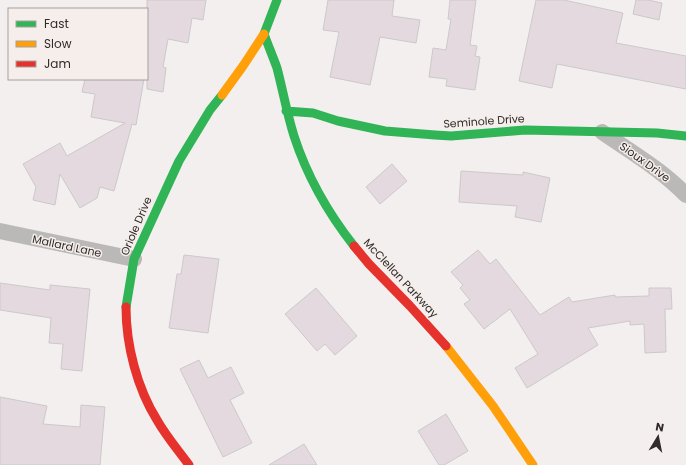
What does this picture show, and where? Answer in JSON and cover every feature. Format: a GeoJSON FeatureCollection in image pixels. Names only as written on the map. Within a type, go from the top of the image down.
{"type":"FeatureCollection","features":[{"type":"Feature","properties":{"kind":"street"},"geometry":{"type":"LineString","coordinates":[[264,34],[277,0]]}},
{"type":"Feature","properties":{"kind":"street","name":"McClellan Parkway"},"geometry":{"type":"LineString","coordinates":[[264,34],[278,74],[280,88],[294,138],[307,171],[319,194],[334,218],[363,257],[442,341],[494,408],[533,465]]}},
{"type":"Feature","properties":{"kind":"street","name":"Oriole Drive"},"geometry":{"type":"LineString","coordinates":[[189,465],[168,438],[156,419],[145,398],[132,358],[126,319],[126,307],[134,259],[179,161],[210,110],[244,66],[264,34]]}},
{"type":"Feature","properties":{"kind":"street","name":"Seminole Drive"},"geometry":{"type":"LineString","coordinates":[[286,111],[313,113],[338,121],[385,131],[435,135],[451,136],[525,130],[657,133],[686,136]]}},
{"type":"Feature","properties":{"kind":"street","name":"Sioux Drive"},"geometry":{"type":"LineString","coordinates":[[602,132],[656,169],[686,195]]}},
{"type":"Feature","properties":{"kind":"street","name":"Mallard Lane"},"geometry":{"type":"LineString","coordinates":[[0,231],[134,259]]}},
{"type":"Feature","properties":{"kind":"building"},"geometry":{"type":"Polygon","coordinates":[[[147,0],[206,0],[203,20],[192,18],[188,43],[168,39],[163,67],[166,68],[163,92],[147,89],[147,0]]]}},
{"type":"Feature","properties":{"kind":"building"},"geometry":{"type":"Polygon","coordinates":[[[328,0],[394,0],[392,16],[420,20],[416,43],[380,37],[370,85],[330,77],[339,32],[323,30],[328,0]]]}},
{"type":"Feature","properties":{"kind":"building"},"geometry":{"type":"Polygon","coordinates":[[[450,0],[476,0],[470,45],[477,46],[475,56],[480,57],[475,90],[446,86],[447,79],[429,77],[433,48],[446,50],[451,19],[448,19],[450,0]]]}},
{"type":"Feature","properties":{"kind":"building"},"geometry":{"type":"Polygon","coordinates":[[[536,0],[564,0],[623,13],[616,43],[686,56],[686,89],[557,64],[552,88],[519,81],[536,0]]]}},
{"type":"Feature","properties":{"kind":"building"},"geometry":{"type":"Polygon","coordinates":[[[636,0],[648,0],[662,3],[659,20],[633,14],[636,0]]]}},
{"type":"Feature","properties":{"kind":"building"},"geometry":{"type":"Polygon","coordinates":[[[85,80],[144,80],[136,125],[132,124],[114,191],[100,187],[97,198],[80,208],[60,174],[55,205],[33,200],[36,187],[23,164],[60,143],[67,156],[125,123],[91,117],[95,94],[82,92],[85,80]]]}},
{"type":"Feature","properties":{"kind":"building"},"geometry":{"type":"Polygon","coordinates":[[[392,164],[407,181],[380,204],[366,187],[392,164]]]}},
{"type":"Feature","properties":{"kind":"building"},"geometry":{"type":"Polygon","coordinates":[[[461,171],[523,175],[523,172],[550,178],[541,222],[515,217],[517,206],[459,202],[461,171]]]}},
{"type":"Feature","properties":{"kind":"building"},"geometry":{"type":"Polygon","coordinates":[[[478,250],[490,264],[496,259],[540,315],[569,297],[572,302],[615,295],[615,297],[649,296],[649,288],[671,288],[672,309],[665,309],[666,352],[645,353],[644,324],[630,325],[630,321],[588,328],[598,345],[527,388],[515,368],[538,354],[510,309],[484,329],[464,304],[470,300],[460,288],[463,285],[451,272],[478,250]]]}},
{"type":"Feature","properties":{"kind":"building"},"geometry":{"type":"Polygon","coordinates":[[[184,255],[219,259],[208,333],[169,328],[177,274],[181,274],[184,255]]]}},
{"type":"Feature","properties":{"kind":"building"},"geometry":{"type":"Polygon","coordinates":[[[0,283],[50,290],[50,285],[90,289],[82,371],[61,369],[63,344],[49,343],[51,318],[0,310],[0,283]]]}},
{"type":"Feature","properties":{"kind":"building"},"geometry":{"type":"Polygon","coordinates":[[[316,288],[357,336],[335,355],[325,344],[317,351],[285,314],[316,288]]]}},
{"type":"Feature","properties":{"kind":"building"},"geometry":{"type":"Polygon","coordinates":[[[199,360],[208,378],[231,367],[244,393],[230,400],[252,443],[223,457],[180,369],[199,360]]]}},
{"type":"Feature","properties":{"kind":"building"},"geometry":{"type":"Polygon","coordinates":[[[0,397],[47,406],[43,424],[80,427],[81,405],[105,407],[100,465],[0,465],[0,397]]]}},
{"type":"Feature","properties":{"kind":"building"},"geometry":{"type":"Polygon","coordinates":[[[446,414],[468,451],[444,465],[439,465],[418,431],[446,414]]]}},
{"type":"Feature","properties":{"kind":"building"},"geometry":{"type":"Polygon","coordinates":[[[304,444],[317,465],[269,465],[304,444]]]}},
{"type":"Feature","properties":{"kind":"traffic: fast"},"geometry":{"type":"LineString","coordinates":[[277,0],[264,34],[277,68],[294,136],[305,165],[319,194],[335,221],[354,246]]}},
{"type":"Feature","properties":{"kind":"traffic: fast"},"geometry":{"type":"LineString","coordinates":[[126,307],[134,259],[179,161],[210,110],[222,95]]}},
{"type":"Feature","properties":{"kind":"traffic: fast"},"geometry":{"type":"LineString","coordinates":[[286,111],[313,113],[338,121],[385,131],[435,135],[451,136],[525,130],[657,133],[686,136]]}},
{"type":"Feature","properties":{"kind":"traffic: slow"},"geometry":{"type":"LineString","coordinates":[[222,95],[264,34]]}},
{"type":"Feature","properties":{"kind":"traffic: slow"},"geometry":{"type":"LineString","coordinates":[[446,346],[493,406],[533,465]]}},
{"type":"Feature","properties":{"kind":"traffic: jam"},"geometry":{"type":"LineString","coordinates":[[354,246],[446,346]]}},
{"type":"Feature","properties":{"kind":"traffic: jam"},"geometry":{"type":"LineString","coordinates":[[126,307],[128,336],[138,380],[150,408],[168,437],[189,465]]}}]}
